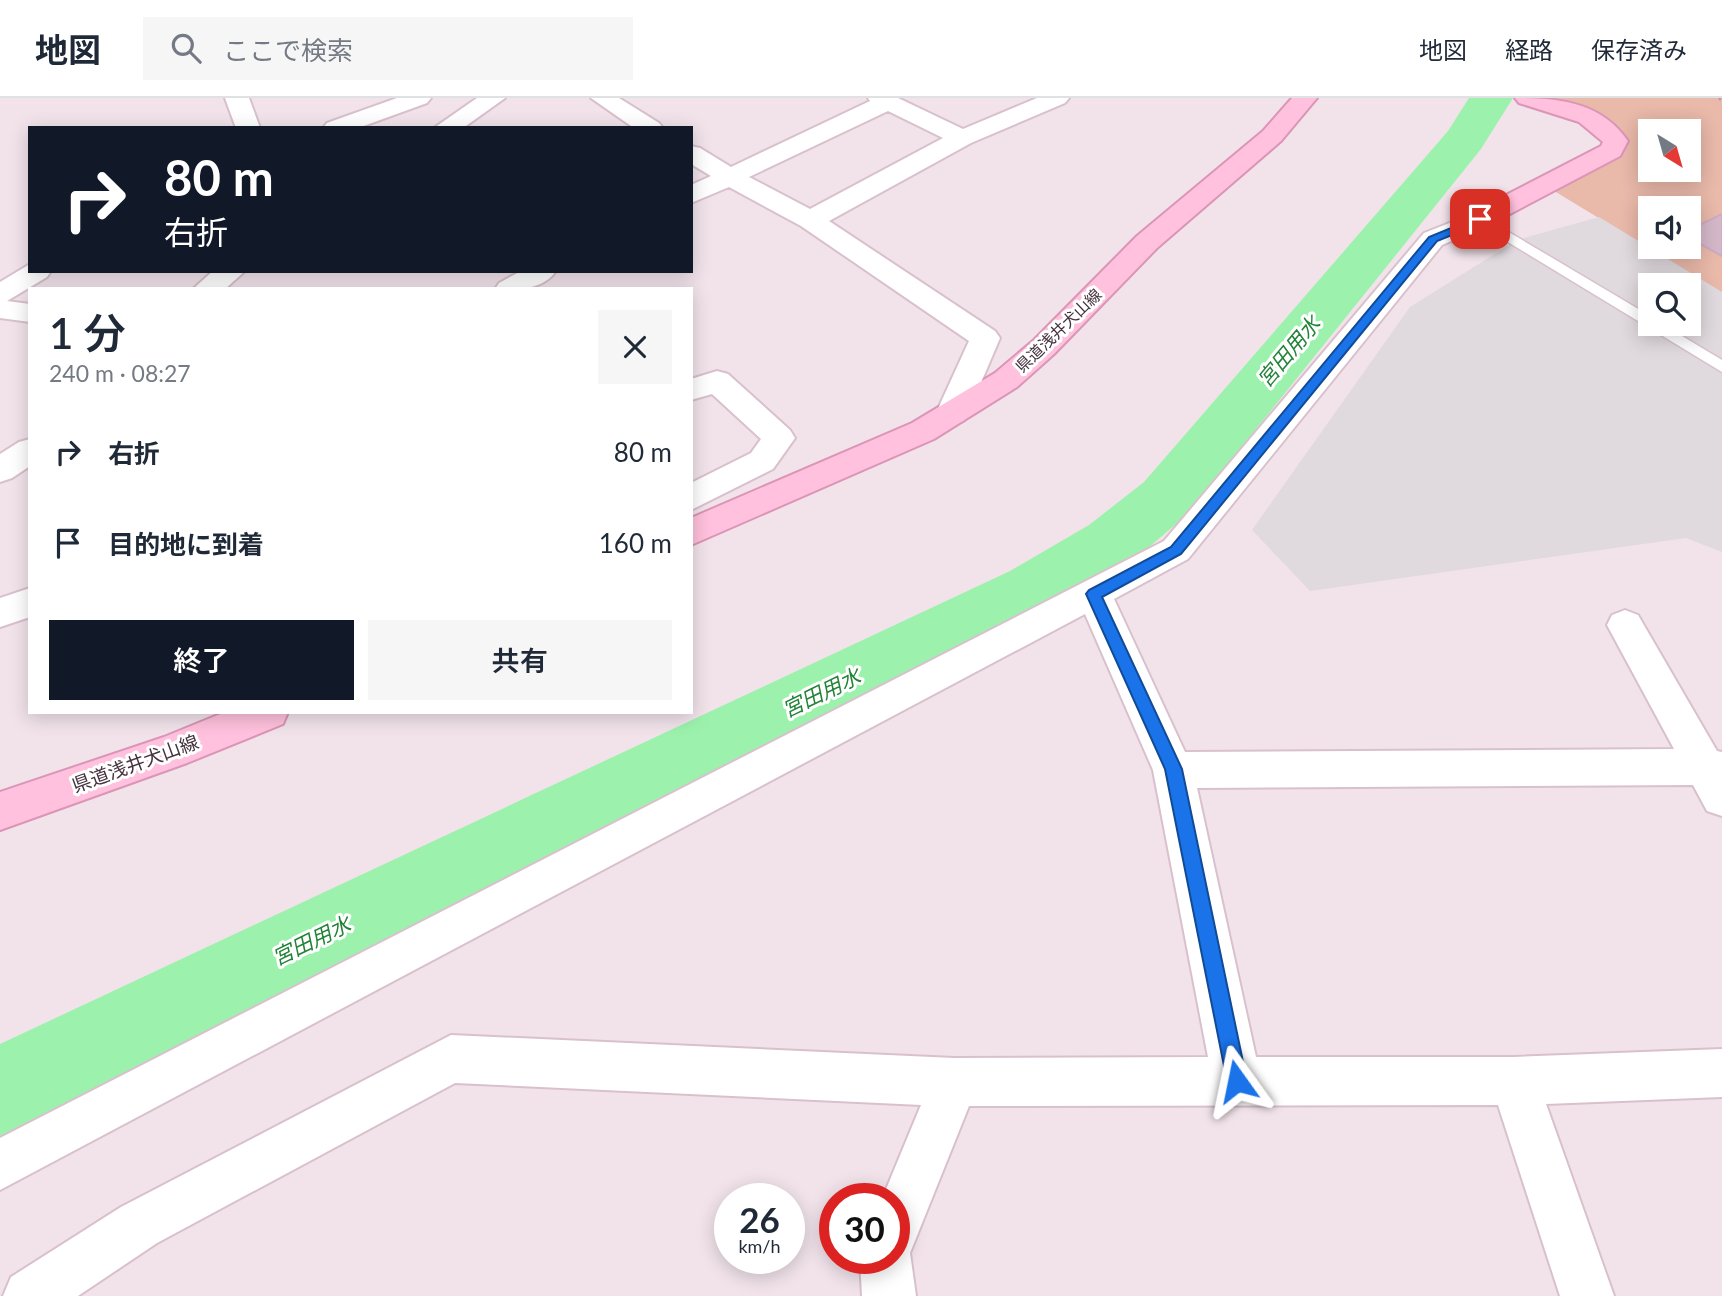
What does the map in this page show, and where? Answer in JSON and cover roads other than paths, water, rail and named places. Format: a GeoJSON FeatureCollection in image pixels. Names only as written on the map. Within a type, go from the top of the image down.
{"type":"FeatureCollection","features":[{"type":"Feature","properties":{"kind":"main road","name":"県道浅井犬山線"},"geometry":{"type":"LineString","coordinates":[[693,531],[923,431],[1006,380],[1044,347],[1147,242],[1272,136],[1305,98]]}},
{"type":"Feature","properties":{"kind":"main road"},"geometry":{"type":"LineString","coordinates":[[1480,219],[1611,151],[1616,141],[1604,126],[1583,114],[1535,100]]}},
{"type":"Feature","properties":{"kind":"main road","name":"県道浅井犬山線"},"geometry":{"type":"LineString","coordinates":[[0,811],[173,751],[264,714]]}},
{"type":"Feature","properties":{"kind":"street"},"geometry":{"type":"LineString","coordinates":[[237,98],[247,126]]}},
{"type":"Feature","properties":{"kind":"street"},"geometry":{"type":"LineString","coordinates":[[341,126],[419,98]]}},
{"type":"Feature","properties":{"kind":"street"},"geometry":{"type":"LineString","coordinates":[[449,126],[493,98]]}},
{"type":"Feature","properties":{"kind":"street"},"geometry":{"type":"LineString","coordinates":[[603,98],[648,126]]}},
{"type":"Feature","properties":{"kind":"street"},"geometry":{"type":"LineString","coordinates":[[810,220],[961,138],[1057,98]]}},
{"type":"Feature","properties":{"kind":"street"},"geometry":{"type":"LineString","coordinates":[[693,194],[883,100],[961,138]]}},
{"type":"Feature","properties":{"kind":"street"},"geometry":{"type":"LineString","coordinates":[[693,154],[810,220],[985,338],[952,413]]}},
{"type":"Feature","properties":{"kind":"street"},"geometry":{"type":"LineString","coordinates":[[0,1165],[1176,550],[1433,239],[1480,219]]}},
{"type":"Feature","properties":{"kind":"street"},"geometry":{"type":"LineString","coordinates":[[0,294],[34,273]]}},
{"type":"Feature","properties":{"kind":"street"},"geometry":{"type":"LineString","coordinates":[[210,287],[228,273]]}},
{"type":"Feature","properties":{"kind":"street"},"geometry":{"type":"LineString","coordinates":[[513,287],[538,273]]}},
{"type":"Feature","properties":{"kind":"street"},"geometry":{"type":"LineString","coordinates":[[0,309],[28,313]]}},
{"type":"Feature","properties":{"kind":"street"},"geometry":{"type":"LineString","coordinates":[[693,389],[717,381],[779,438],[762,461],[693,497]]}},
{"type":"Feature","properties":{"kind":"street"},"geometry":{"type":"LineString","coordinates":[[0,470],[28,451]]}},
{"type":"Feature","properties":{"kind":"street"},"geometry":{"type":"LineString","coordinates":[[1094,594],[1173,769],[1237,1081]]}},
{"type":"Feature","properties":{"kind":"street"},"geometry":{"type":"LineString","coordinates":[[0,613],[28,603]]}},
{"type":"Feature","properties":{"kind":"street"},"geometry":{"type":"LineString","coordinates":[[1625,625],[1716,778]]}},
{"type":"Feature","properties":{"kind":"street"},"geometry":{"type":"LineString","coordinates":[[1173,769],[1716,778]]}},
{"type":"Feature","properties":{"kind":"street"},"geometry":{"type":"LineString","coordinates":[[30,1296],[139,1225],[452,1059],[954,1082],[1514,1081],[1722,1073]]}},
{"type":"Feature","properties":{"kind":"street"},"geometry":{"type":"LineString","coordinates":[[1514,1081],[1587,1296]]}},
{"type":"Feature","properties":{"kind":"street"},"geometry":{"type":"LineString","coordinates":[[910,1193],[954,1082]]}},
{"type":"Feature","properties":{"kind":"street"},"geometry":{"type":"LineString","coordinates":[[888,1274],[890,1296]]}},
{"type":"Feature","properties":{"kind":"lane"},"geometry":{"type":"LineString","coordinates":[[1480,219],[1638,317]]}},
{"type":"Feature","properties":{"kind":"lane"},"geometry":{"type":"LineString","coordinates":[[1670,336],[1722,367]]}},
{"type":"Feature","properties":{"kind":"waterway","name":"宮田用水"},"geometry":{"type":"LineString","coordinates":[[0,1091],[1034,589],[1112,542],[1166,498],[1465,139],[1491,98]]}}]}
